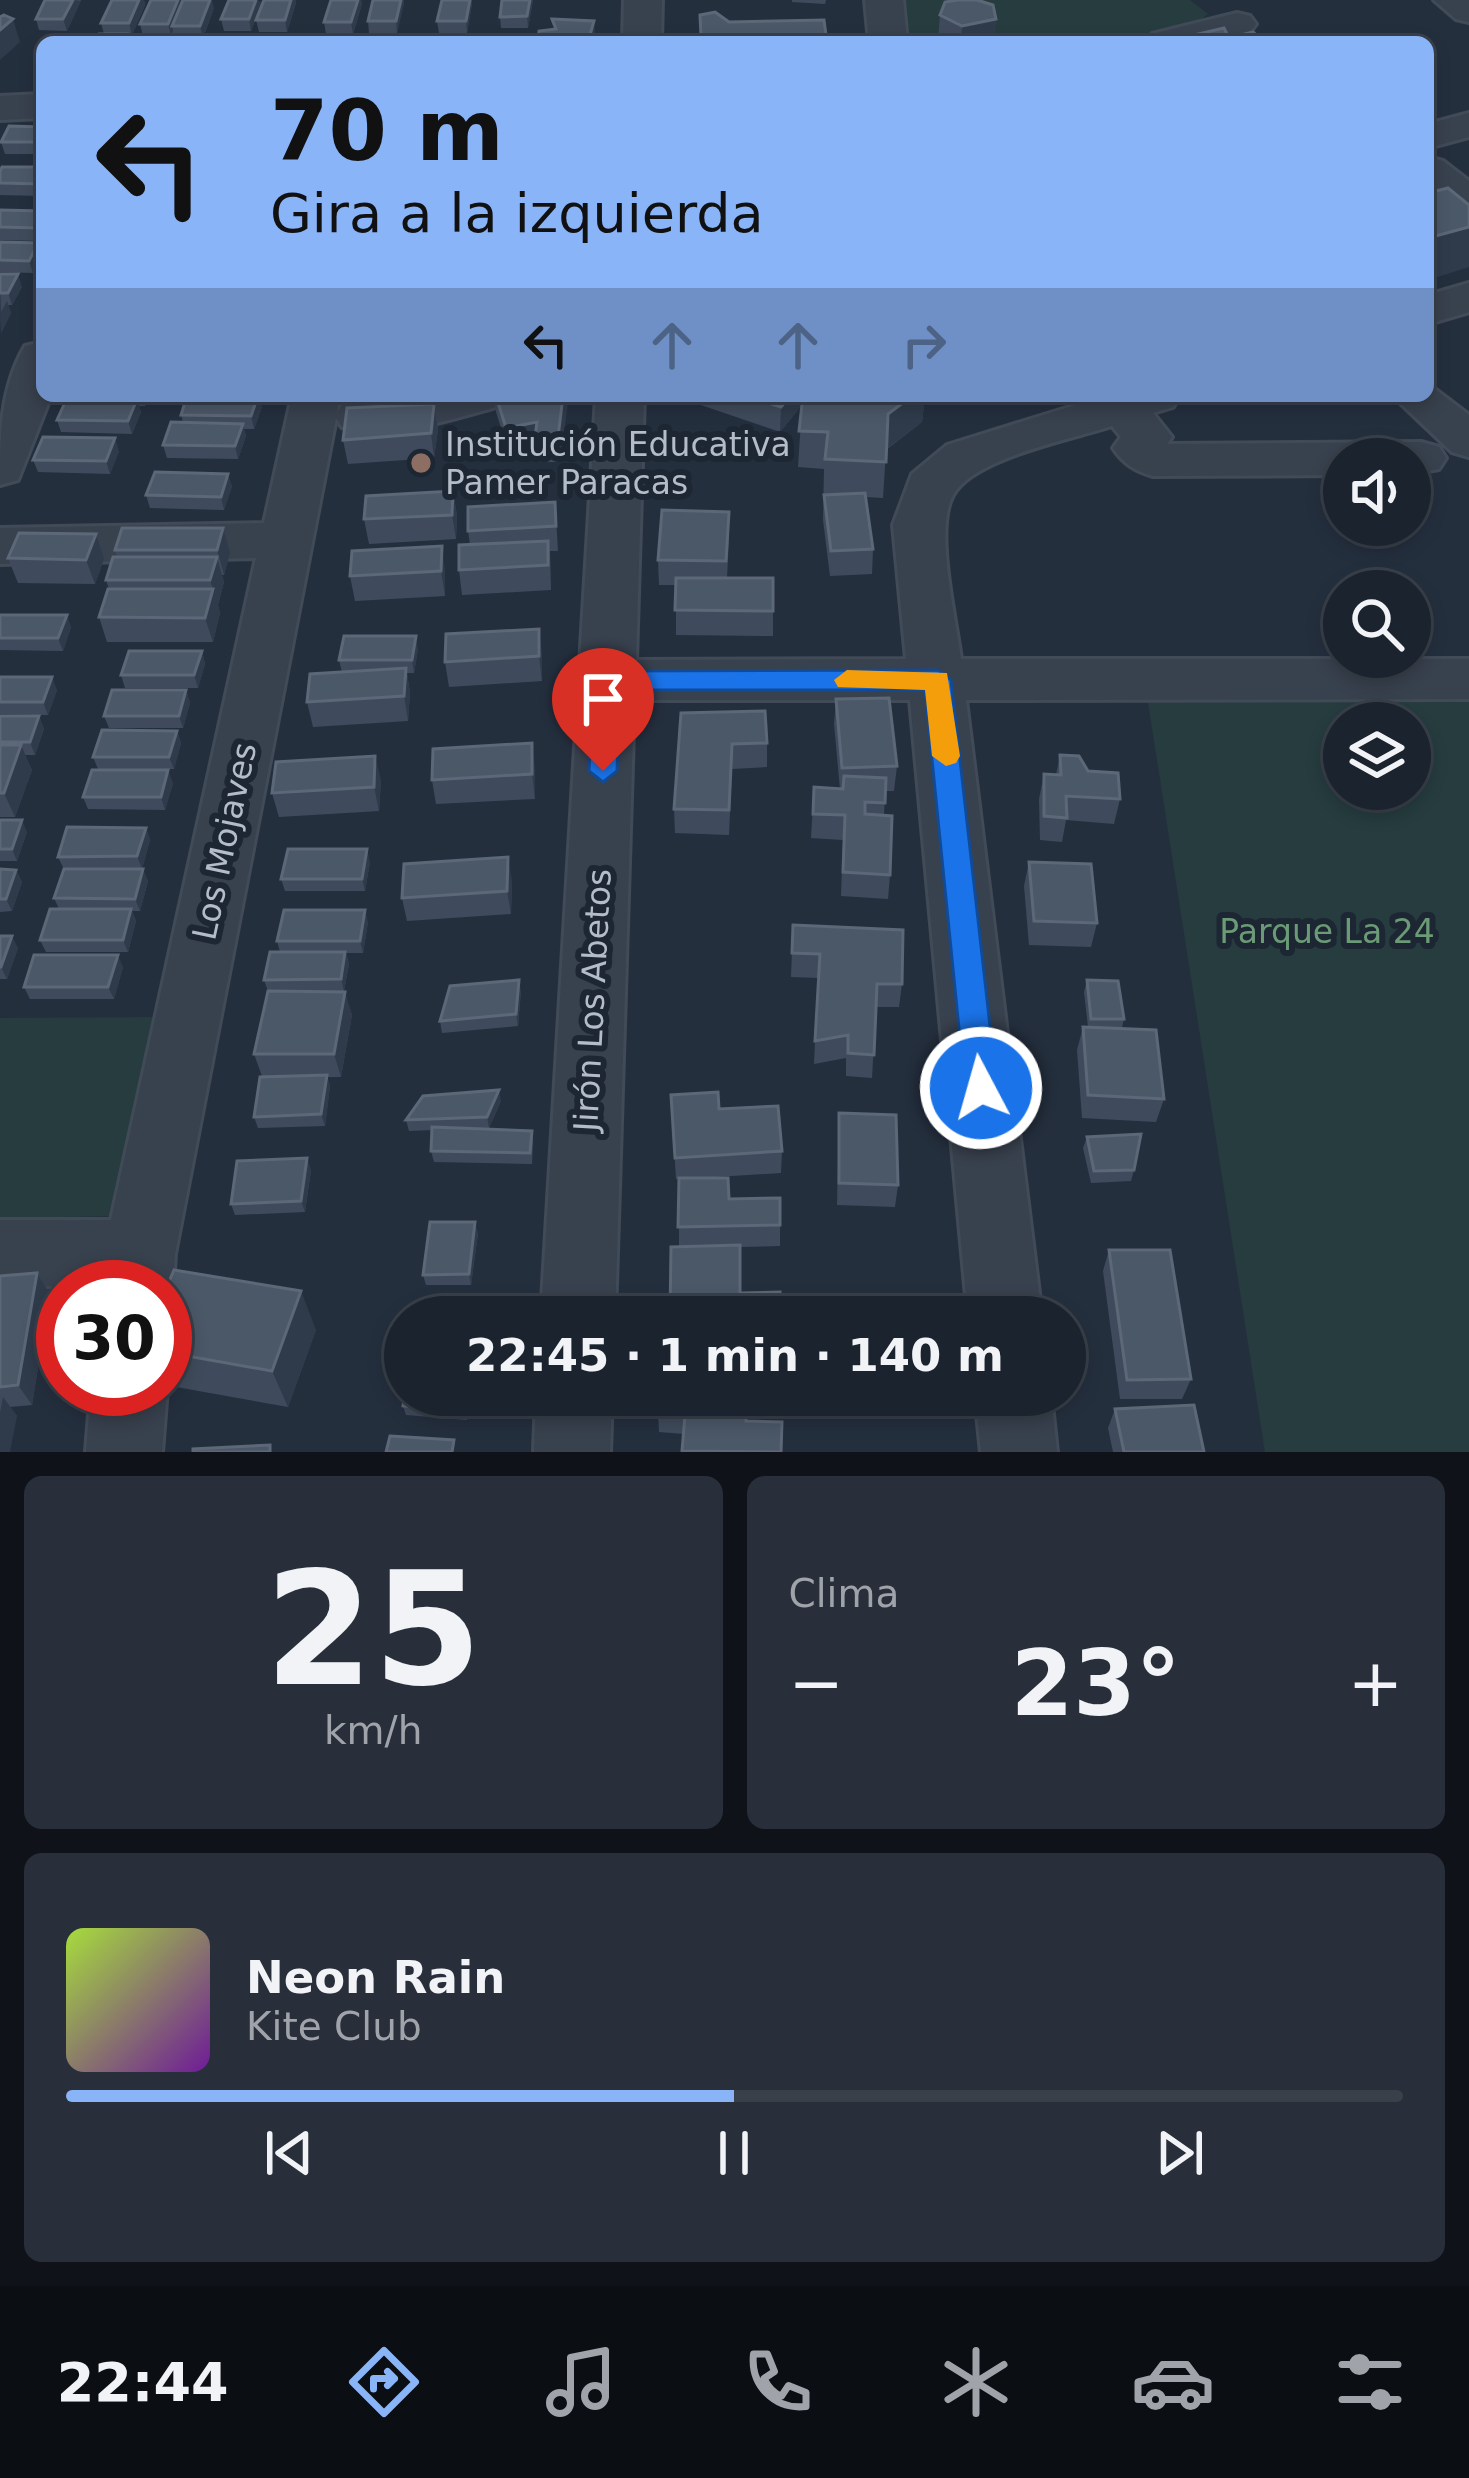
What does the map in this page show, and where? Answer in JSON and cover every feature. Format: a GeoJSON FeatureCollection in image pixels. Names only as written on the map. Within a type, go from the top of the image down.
{"type":"FeatureCollection","features":[{"type":"Feature","properties":{"kind":"street"},"geometry":{"type":"LineString","coordinates":[[642,36],[643,0]]}},
{"type":"Feature","properties":{"kind":"street"},"geometry":{"type":"LineString","coordinates":[[884,0],[887,36]]}},
{"type":"Feature","properties":{"kind":"street"},"geometry":{"type":"LineString","coordinates":[[1205,0],[1249,33]]}},
{"type":"Feature","properties":{"kind":"street"},"geometry":{"type":"LineString","coordinates":[[1453,0],[1469,11]]}},
{"type":"Feature","properties":{"kind":"street"},"geometry":{"type":"LineString","coordinates":[[0,108],[36,106]]}},
{"type":"Feature","properties":{"kind":"street"},"geometry":{"type":"LineString","coordinates":[[1434,134],[1469,124]]}},
{"type":"Feature","properties":{"kind":"street"},"geometry":{"type":"LineString","coordinates":[[1434,175],[1469,202]]}},
{"type":"Feature","properties":{"kind":"street"},"geometry":{"type":"LineString","coordinates":[[1434,308],[1469,297]]}},
{"type":"Feature","properties":{"kind":"street"},"geometry":{"type":"LineString","coordinates":[[0,470],[36,372]]}},
{"type":"Feature","properties":{"kind":"street"},"geometry":{"type":"LineString","coordinates":[[314,407],[431,409],[456,402]]}},
{"type":"Feature","properties":{"kind":"street","name":"Jirón Los Abetos"},"geometry":{"type":"LineString","coordinates":[[579,1296],[620,402]]}},
{"type":"Feature","properties":{"kind":"street"},"geometry":{"type":"LineString","coordinates":[[1424,402],[1469,441]]}},
{"type":"Feature","properties":{"kind":"street","name":"Los Mojaves"},"geometry":{"type":"LineString","coordinates":[[140,1260],[314,407]]}},
{"type":"Feature","properties":{"kind":"street"},"geometry":{"type":"LineString","coordinates":[[1003,1296],[919,524],[930,486],[965,456],[1127,417],[1154,460],[1323,459]]}},
{"type":"Feature","properties":{"kind":"street"},"geometry":{"type":"LineString","coordinates":[[0,546],[286,540]]}},
{"type":"Feature","properties":{"kind":"street"},"geometry":{"type":"LineString","coordinates":[[607,680],[1469,679]]}},
{"type":"Feature","properties":{"kind":"street"},"geometry":{"type":"LineString","coordinates":[[0,1253],[54,1260]]}},
{"type":"Feature","properties":{"kind":"street"},"geometry":{"type":"LineString","coordinates":[[124,1452],[127,1416]]}},
{"type":"Feature","properties":{"kind":"street"},"geometry":{"type":"LineString","coordinates":[[572,1452],[573,1416]]}},
{"type":"Feature","properties":{"kind":"street"},"geometry":{"type":"LineString","coordinates":[[1015,1416],[1019,1452]]}},
{"type":"Feature","properties":{"kind":"green space"},"geometry":{"type":"Polygon","coordinates":[[[903,0],[1190,0],[1208,14],[1198,22],[1141,36],[907,36],[903,0]]]}},
{"type":"Feature","properties":{"kind":"green space","name":"Parque La 24"},"geometry":{"type":"Polygon","coordinates":[[[1147,696],[1469,699],[1469,1452],[1265,1452],[1147,696]]]}},
{"type":"Feature","properties":{"kind":"green space"},"geometry":{"type":"Polygon","coordinates":[[[176,1017],[121,1216],[0,1218],[0,1018],[176,1017]]]}},
{"type":"Feature","properties":{"kind":"building"},"geometry":{"type":"Polygon","coordinates":[[[45,0],[73,0],[63,19],[36,19],[45,0]]]}},
{"type":"Feature","properties":{"kind":"building"},"geometry":{"type":"Polygon","coordinates":[[[112,0],[139,0],[129,23],[101,23],[112,0]]]}},
{"type":"Feature","properties":{"kind":"building"},"geometry":{"type":"Polygon","coordinates":[[[151,0],[178,0],[168,24],[140,24],[151,0]]]}},
{"type":"Feature","properties":{"kind":"building"},"geometry":{"type":"Polygon","coordinates":[[[183,0],[210,0],[200,26],[172,26],[183,0]]]}},
{"type":"Feature","properties":{"kind":"building"},"geometry":{"type":"Polygon","coordinates":[[[229,0],[256,0],[249,19],[221,19],[229,0]]]}},
{"type":"Feature","properties":{"kind":"building"},"geometry":{"type":"Polygon","coordinates":[[[264,0],[291,0],[285,20],[256,20],[264,0]]]}},
{"type":"Feature","properties":{"kind":"building"},"geometry":{"type":"Polygon","coordinates":[[[331,0],[358,0],[351,22],[324,22],[331,0]]]}},
{"type":"Feature","properties":{"kind":"building"},"geometry":{"type":"Polygon","coordinates":[[[373,0],[401,0],[396,21],[368,21],[373,0]]]}},
{"type":"Feature","properties":{"kind":"building"},"geometry":{"type":"Polygon","coordinates":[[[442,0],[470,0],[466,21],[437,21],[442,0]]]}},
{"type":"Feature","properties":{"kind":"building"},"geometry":{"type":"Polygon","coordinates":[[[502,0],[530,0],[527,16],[500,17],[502,0]]]}},
{"type":"Feature","properties":{"kind":"building"},"geometry":{"type":"Polygon","coordinates":[[[945,2],[993,5],[996,19],[962,26],[940,15],[945,2]]]}},
{"type":"Feature","properties":{"kind":"building"},"geometry":{"type":"Polygon","coordinates":[[[715,12],[729,22],[824,20],[826,35],[701,36],[700,15],[715,12]]]}},
{"type":"Feature","properties":{"kind":"building"},"geometry":{"type":"Polygon","coordinates":[[[0,17],[13,19],[0,30],[0,17]]]}},
{"type":"Feature","properties":{"kind":"building"},"geometry":{"type":"Polygon","coordinates":[[[552,19],[594,21],[590,36],[539,36],[539,31],[556,29],[552,19]]]}},
{"type":"Feature","properties":{"kind":"building"},"geometry":{"type":"Polygon","coordinates":[[[1224,28],[1228,36],[1200,36],[1224,28]]]}},
{"type":"Feature","properties":{"kind":"building"},"geometry":{"type":"Polygon","coordinates":[[[9,126],[36,127],[36,142],[1,142],[9,126]]]}},
{"type":"Feature","properties":{"kind":"building"},"geometry":{"type":"Polygon","coordinates":[[[2,167],[36,167],[36,184],[0,183],[2,167]]]}},
{"type":"Feature","properties":{"kind":"building"},"geometry":{"type":"Polygon","coordinates":[[[1448,188],[1469,205],[1469,227],[1434,236],[1434,192],[1448,188]]]}},
{"type":"Feature","properties":{"kind":"building"},"geometry":{"type":"Polygon","coordinates":[[[0,210],[36,211],[36,228],[0,227],[0,210]]]}},
{"type":"Feature","properties":{"kind":"building"},"geometry":{"type":"Polygon","coordinates":[[[0,242],[36,243],[29,261],[0,260],[0,242]]]}},
{"type":"Feature","properties":{"kind":"building"},"geometry":{"type":"Polygon","coordinates":[[[0,274],[18,274],[8,293],[0,293],[0,274]]]}},
{"type":"Feature","properties":{"kind":"building"},"geometry":{"type":"Polygon","coordinates":[[[65,402],[136,402],[128,421],[57,420],[65,402]]]}},
{"type":"Feature","properties":{"kind":"building"},"geometry":{"type":"Polygon","coordinates":[[[185,402],[256,402],[251,416],[181,415],[185,402]]]}},
{"type":"Feature","properties":{"kind":"building"},"geometry":{"type":"Polygon","coordinates":[[[498,402],[562,402],[558,437],[535,437],[537,422],[506,428],[498,402]]]}},
{"type":"Feature","properties":{"kind":"building"},"geometry":{"type":"Polygon","coordinates":[[[904,402],[888,414],[886,462],[825,459],[828,432],[799,431],[802,404],[904,402]]]}},
{"type":"Feature","properties":{"kind":"building"},"geometry":{"type":"Polygon","coordinates":[[[434,404],[431,433],[343,440],[347,408],[434,404]]]}},
{"type":"Feature","properties":{"kind":"building"},"geometry":{"type":"Polygon","coordinates":[[[171,422],[243,424],[235,446],[163,445],[171,422]]]}},
{"type":"Feature","properties":{"kind":"building"},"geometry":{"type":"Polygon","coordinates":[[[43,437],[115,438],[106,461],[33,460],[43,437]]]}},
{"type":"Feature","properties":{"kind":"building"},"geometry":{"type":"Polygon","coordinates":[[[155,472],[228,474],[221,497],[146,495],[155,472]]]}},
{"type":"Feature","properties":{"kind":"building"},"geometry":{"type":"Polygon","coordinates":[[[453,491],[452,515],[364,519],[366,496],[453,491]]]}},
{"type":"Feature","properties":{"kind":"building"},"geometry":{"type":"Polygon","coordinates":[[[865,493],[873,549],[831,551],[824,495],[865,493]]]}},
{"type":"Feature","properties":{"kind":"building"},"geometry":{"type":"Polygon","coordinates":[[[555,502],[556,526],[468,531],[468,507],[555,502]]]}},
{"type":"Feature","properties":{"kind":"building"},"geometry":{"type":"Polygon","coordinates":[[[662,510],[729,512],[726,561],[658,560],[662,510]]]}},
{"type":"Feature","properties":{"kind":"building"},"geometry":{"type":"Polygon","coordinates":[[[122,528],[223,528],[217,550],[115,550],[122,528]]]}},
{"type":"Feature","properties":{"kind":"building"},"geometry":{"type":"Polygon","coordinates":[[[19,533],[96,534],[86,560],[8,558],[19,533]]]}},
{"type":"Feature","properties":{"kind":"building"},"geometry":{"type":"Polygon","coordinates":[[[548,541],[548,565],[459,570],[459,545],[548,541]]]}},
{"type":"Feature","properties":{"kind":"building"},"geometry":{"type":"Polygon","coordinates":[[[442,546],[441,571],[350,576],[352,551],[442,546]]]}},
{"type":"Feature","properties":{"kind":"building"},"geometry":{"type":"Polygon","coordinates":[[[113,557],[217,557],[210,580],[106,580],[113,557]]]}},
{"type":"Feature","properties":{"kind":"building"},"geometry":{"type":"Polygon","coordinates":[[[676,578],[773,578],[773,611],[675,610],[676,578]]]}},
{"type":"Feature","properties":{"kind":"building"},"geometry":{"type":"Polygon","coordinates":[[[108,589],[213,589],[205,618],[99,617],[108,589]]]}},
{"type":"Feature","properties":{"kind":"building"},"geometry":{"type":"Polygon","coordinates":[[[0,615],[67,615],[58,638],[0,638],[0,615]]]}},
{"type":"Feature","properties":{"kind":"building"},"geometry":{"type":"Polygon","coordinates":[[[539,629],[539,656],[445,662],[446,634],[539,629]]]}},
{"type":"Feature","properties":{"kind":"building"},"geometry":{"type":"Polygon","coordinates":[[[344,636],[416,636],[412,660],[339,660],[344,636]]]}},
{"type":"Feature","properties":{"kind":"building"},"geometry":{"type":"Polygon","coordinates":[[[129,651],[202,651],[194,675],[121,675],[129,651]]]}},
{"type":"Feature","properties":{"kind":"building"},"geometry":{"type":"Polygon","coordinates":[[[406,668],[404,696],[307,702],[310,674],[406,668]]]}},
{"type":"Feature","properties":{"kind":"building"},"geometry":{"type":"Polygon","coordinates":[[[0,677],[52,677],[43,702],[0,702],[0,677]]]}},
{"type":"Feature","properties":{"kind":"building"},"geometry":{"type":"Polygon","coordinates":[[[112,690],[186,690],[179,716],[104,716],[112,690]]]}},
{"type":"Feature","properties":{"kind":"building"},"geometry":{"type":"Polygon","coordinates":[[[889,698],[897,766],[842,768],[836,699],[889,698]]]}},
{"type":"Feature","properties":{"kind":"building"},"geometry":{"type":"Polygon","coordinates":[[[765,711],[767,743],[732,744],[729,810],[674,809],[681,713],[765,711]]]}},
{"type":"Feature","properties":{"kind":"building"},"geometry":{"type":"Polygon","coordinates":[[[0,716],[39,716],[30,742],[0,742],[0,716]]]}},
{"type":"Feature","properties":{"kind":"building"},"geometry":{"type":"Polygon","coordinates":[[[102,730],[177,731],[169,757],[93,757],[102,730]]]}},
{"type":"Feature","properties":{"kind":"building"},"geometry":{"type":"Polygon","coordinates":[[[532,743],[532,774],[432,780],[433,749],[532,743]]]}},
{"type":"Feature","properties":{"kind":"building"},"geometry":{"type":"Polygon","coordinates":[[[0,745],[21,745],[4,793],[0,793],[0,745]]]}},
{"type":"Feature","properties":{"kind":"building"},"geometry":{"type":"Polygon","coordinates":[[[1060,755],[1079,756],[1088,771],[1118,773],[1120,799],[1066,796],[1067,818],[1044,816],[1044,774],[1061,775],[1060,755]]]}},
{"type":"Feature","properties":{"kind":"building"},"geometry":{"type":"Polygon","coordinates":[[[375,756],[374,787],[272,793],[276,762],[375,756]]]}},
{"type":"Feature","properties":{"kind":"building"},"geometry":{"type":"Polygon","coordinates":[[[92,770],[168,770],[161,797],[83,797],[92,770]]]}},
{"type":"Feature","properties":{"kind":"building"},"geometry":{"type":"Polygon","coordinates":[[[844,776],[886,778],[885,803],[865,802],[865,814],[892,816],[890,875],[843,872],[845,815],[813,814],[814,787],[843,789],[844,776]]]}},
{"type":"Feature","properties":{"kind":"building"},"geometry":{"type":"Polygon","coordinates":[[[0,820],[22,820],[12,849],[0,849],[0,820]]]}},
{"type":"Feature","properties":{"kind":"building"},"geometry":{"type":"Polygon","coordinates":[[[67,827],[146,828],[137,856],[58,857],[67,827]]]}},
{"type":"Feature","properties":{"kind":"building"},"geometry":{"type":"Polygon","coordinates":[[[288,849],[367,849],[362,879],[281,879],[288,849]]]}},
{"type":"Feature","properties":{"kind":"building"},"geometry":{"type":"Polygon","coordinates":[[[508,857],[507,891],[402,898],[404,864],[508,857]]]}},
{"type":"Feature","properties":{"kind":"building"},"geometry":{"type":"Polygon","coordinates":[[[1029,862],[1091,864],[1097,923],[1034,921],[1029,862]]]}},
{"type":"Feature","properties":{"kind":"building"},"geometry":{"type":"Polygon","coordinates":[[[0,869],[16,870],[6,899],[0,899],[0,869]]]}},
{"type":"Feature","properties":{"kind":"building"},"geometry":{"type":"Polygon","coordinates":[[[64,869],[143,869],[135,899],[54,898],[64,869]]]}},
{"type":"Feature","properties":{"kind":"building"},"geometry":{"type":"Polygon","coordinates":[[[50,909],[131,909],[123,940],[40,940],[50,909]]]}},
{"type":"Feature","properties":{"kind":"building"},"geometry":{"type":"Polygon","coordinates":[[[284,910],[365,910],[360,941],[277,941],[284,910]]]}},
{"type":"Feature","properties":{"kind":"building"},"geometry":{"type":"Polygon","coordinates":[[[793,925],[903,930],[902,984],[877,984],[874,1055],[848,1053],[848,1035],[815,1041],[820,954],[792,953],[793,925]]]}},
{"type":"Feature","properties":{"kind":"building"},"geometry":{"type":"Polygon","coordinates":[[[0,936],[12,936],[1,967],[0,967],[0,936]]]}},
{"type":"Feature","properties":{"kind":"building"},"geometry":{"type":"Polygon","coordinates":[[[270,952],[345,952],[341,979],[264,980],[270,952]]]}},
{"type":"Feature","properties":{"kind":"building"},"geometry":{"type":"Polygon","coordinates":[[[34,955],[118,955],[108,987],[24,987],[34,955]]]}},
{"type":"Feature","properties":{"kind":"building"},"geometry":{"type":"Polygon","coordinates":[[[519,980],[516,1014],[440,1021],[450,986],[519,980]]]}},
{"type":"Feature","properties":{"kind":"building"},"geometry":{"type":"Polygon","coordinates":[[[1087,980],[1118,981],[1124,1019],[1091,1019],[1087,980]]]}},
{"type":"Feature","properties":{"kind":"building"},"geometry":{"type":"Polygon","coordinates":[[[268,991],[345,992],[334,1054],[254,1054],[268,991]]]}},
{"type":"Feature","properties":{"kind":"building"},"geometry":{"type":"Polygon","coordinates":[[[1083,1027],[1156,1030],[1164,1099],[1088,1095],[1083,1027]]]}},
{"type":"Feature","properties":{"kind":"building"},"geometry":{"type":"Polygon","coordinates":[[[327,1075],[321,1114],[254,1117],[260,1077],[327,1075]]]}},
{"type":"Feature","properties":{"kind":"building"},"geometry":{"type":"Polygon","coordinates":[[[499,1090],[487,1117],[406,1120],[423,1096],[499,1090]]]}},
{"type":"Feature","properties":{"kind":"building"},"geometry":{"type":"Polygon","coordinates":[[[718,1092],[719,1109],[778,1106],[782,1151],[675,1158],[671,1095],[718,1092]]]}},
{"type":"Feature","properties":{"kind":"building"},"geometry":{"type":"Polygon","coordinates":[[[839,1113],[896,1115],[898,1185],[839,1183],[839,1113]]]}},
{"type":"Feature","properties":{"kind":"building"},"geometry":{"type":"Polygon","coordinates":[[[432,1127],[532,1131],[530,1153],[431,1151],[432,1127]]]}},
{"type":"Feature","properties":{"kind":"building"},"geometry":{"type":"Polygon","coordinates":[[[1141,1134],[1134,1170],[1094,1171],[1087,1137],[1141,1134]]]}},
{"type":"Feature","properties":{"kind":"building"},"geometry":{"type":"Polygon","coordinates":[[[307,1158],[301,1201],[231,1204],[237,1161],[307,1158]]]}},
{"type":"Feature","properties":{"kind":"building"},"geometry":{"type":"Polygon","coordinates":[[[679,1178],[728,1178],[729,1199],[780,1198],[780,1225],[678,1227],[679,1178]]]}},
{"type":"Feature","properties":{"kind":"building"},"geometry":{"type":"Polygon","coordinates":[[[430,1222],[475,1222],[469,1274],[423,1275],[430,1222]]]}},
{"type":"Feature","properties":{"kind":"building"},"geometry":{"type":"Polygon","coordinates":[[[740,1245],[740,1293],[780,1292],[780,1296],[670,1296],[671,1247],[740,1245]]]}},
{"type":"Feature","properties":{"kind":"building"},"geometry":{"type":"Polygon","coordinates":[[[1109,1250],[1170,1250],[1191,1379],[1127,1380],[1109,1250]]]}},
{"type":"Feature","properties":{"kind":"building"},"geometry":{"type":"Polygon","coordinates":[[[36,1273],[18,1385],[0,1387],[0,1276],[36,1273]]]}},
{"type":"Feature","properties":{"kind":"building"},"geometry":{"type":"Polygon","coordinates":[[[192,1273],[301,1291],[272,1371],[192,1357],[192,1273]]]}},
{"type":"Feature","properties":{"kind":"building"},"geometry":{"type":"Polygon","coordinates":[[[1194,1405],[1204,1452],[1124,1452],[1115,1409],[1194,1405]]]}},
{"type":"Feature","properties":{"kind":"building"},"geometry":{"type":"Polygon","coordinates":[[[685,1416],[746,1416],[746,1421],[782,1422],[781,1452],[682,1451],[685,1416]]]}},
{"type":"Feature","properties":{"kind":"building"},"geometry":{"type":"Polygon","coordinates":[[[390,1436],[454,1440],[452,1452],[386,1452],[390,1436]]]}},
{"type":"Feature","properties":{"kind":"building"},"geometry":{"type":"Polygon","coordinates":[[[270,1445],[270,1452],[193,1452],[193,1449],[270,1445]]]}},
{"type":"Feature","properties":{"kind":"slow traffic"},"geometry":{"type":"LineString","coordinates":[[847,680],[938,680],[946,756]]}},
{"type":"Feature","properties":{"kind":"place","name":"Institución Educativa Pamer Paracas"},"geometry":{"type":"Point","coordinates":[421,463]}},
{"type":"Feature","properties":{"kind":"route"},"geometry":{"type":"LineString","coordinates":[[603,771],[607,680],[938,680],[981,1088]]}}]}
